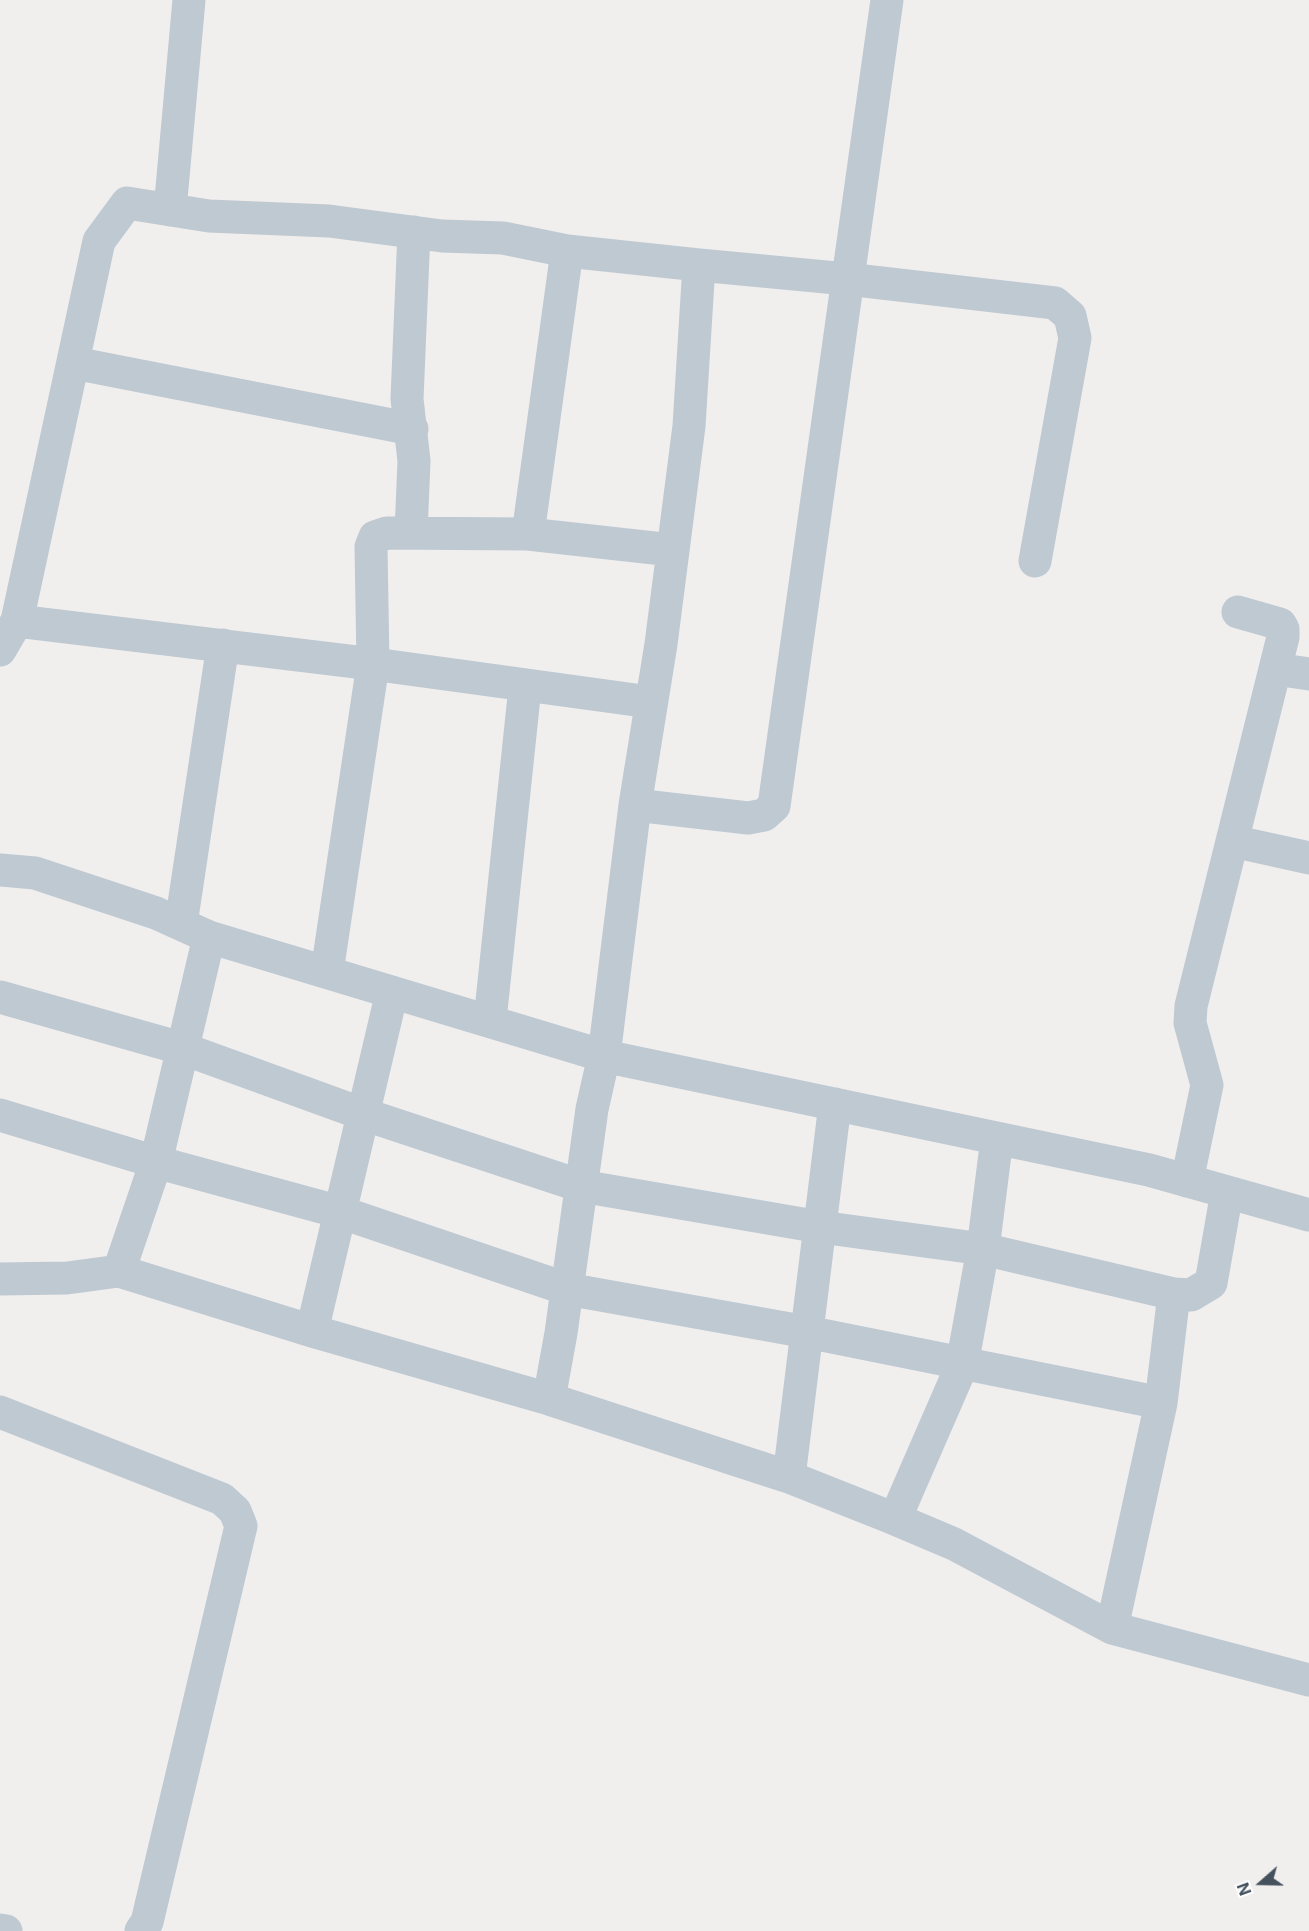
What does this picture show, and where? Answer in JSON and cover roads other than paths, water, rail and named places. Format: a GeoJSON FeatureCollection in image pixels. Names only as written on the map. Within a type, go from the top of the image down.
{"type":"FeatureCollection","features":[{"type":"Feature","properties":{"kind":"street"},"geometry":{"type":"LineString","coordinates":[[170,210],[189,0]]}},
{"type":"Feature","properties":{"kind":"street"},"geometry":{"type":"LineString","coordinates":[[635,805],[748,818],[764,814],[774,806],[887,0]]}},
{"type":"Feature","properties":{"kind":"street"},"geometry":{"type":"LineString","coordinates":[[0,650],[17,621],[99,241],[127,203],[209,216],[329,221],[442,236],[503,238],[567,251],[847,279],[1055,303],[1070,316],[1075,338],[1035,561]]}},
{"type":"Feature","properties":{"kind":"street"},"geometry":{"type":"LineString","coordinates":[[411,533],[414,460],[407,399],[414,232]]}},
{"type":"Feature","properties":{"kind":"street"},"geometry":{"type":"LineString","coordinates":[[528,534],[567,251]]}},
{"type":"Feature","properties":{"kind":"street"},"geometry":{"type":"LineString","coordinates":[[549,1399],[592,1109],[604,1056],[635,805],[661,644],[689,426],[699,265]]}},
{"type":"Feature","properties":{"kind":"street"},"geometry":{"type":"LineString","coordinates":[[74,363],[412,429]]}},
{"type":"Feature","properties":{"kind":"street"},"geometry":{"type":"LineString","coordinates":[[327,972],[373,664],[371,547],[375,537],[387,533],[528,534],[672,550]]}},
{"type":"Feature","properties":{"kind":"street"},"geometry":{"type":"LineString","coordinates":[[1187,1181],[1207,1085],[1193,1038],[1191,1006],[1283,629],[1280,624],[1238,612]]}},
{"type":"Feature","properties":{"kind":"street"},"geometry":{"type":"LineString","coordinates":[[17,621],[373,664],[525,687],[650,702]]}},
{"type":"Feature","properties":{"kind":"street"},"geometry":{"type":"LineString","coordinates":[[119,1271],[156,1162],[184,1049],[223,645]]}},
{"type":"Feature","properties":{"kind":"street"},"geometry":{"type":"LineString","coordinates":[[1275,669],[1309,674]]}},
{"type":"Feature","properties":{"kind":"street"},"geometry":{"type":"LineString","coordinates":[[490,1020],[525,687]]}},
{"type":"Feature","properties":{"kind":"street"},"geometry":{"type":"LineString","coordinates":[[1232,842],[1309,858]]}},
{"type":"Feature","properties":{"kind":"street"},"geometry":{"type":"LineString","coordinates":[[0,870],[35,873],[156,913],[195,931],[604,1056],[997,1138],[1187,1181],[1309,1215]]}},
{"type":"Feature","properties":{"kind":"street"},"geometry":{"type":"LineString","coordinates":[[312,1331],[392,992]]}},
{"type":"Feature","properties":{"kind":"street"},"geometry":{"type":"LineString","coordinates":[[0,997],[184,1049],[363,1114],[581,1186],[820,1227],[983,1249],[1174,1294],[1191,1295],[1211,1283],[1227,1192]]}},
{"type":"Feature","properties":{"kind":"street"},"geometry":{"type":"LineString","coordinates":[[789,1477],[835,1104]]}},
{"type":"Feature","properties":{"kind":"street"},"geometry":{"type":"LineString","coordinates":[[0,1115],[156,1162],[340,1212],[567,1289],[807,1332],[962,1365],[1161,1403]]}},
{"type":"Feature","properties":{"kind":"street"},"geometry":{"type":"LineString","coordinates":[[895,1519],[962,1365],[983,1249],[997,1138]]}},
{"type":"Feature","properties":{"kind":"street"},"geometry":{"type":"LineString","coordinates":[[0,1279],[67,1278],[119,1271],[312,1331],[549,1399],[789,1477],[895,1519],[954,1544],[1112,1629],[1309,1680]]}},
{"type":"Feature","properties":{"kind":"street"},"geometry":{"type":"LineString","coordinates":[[1112,1629],[1161,1403],[1174,1294]]}},
{"type":"Feature","properties":{"kind":"street"},"geometry":{"type":"LineString","coordinates":[[0,1412],[222,1499],[235,1511],[241,1526],[147,1922],[141,1931]]}},
{"type":"Feature","properties":{"kind":"street"},"geometry":{"type":"LineString","coordinates":[[0,1930],[6,1931]]}}]}
